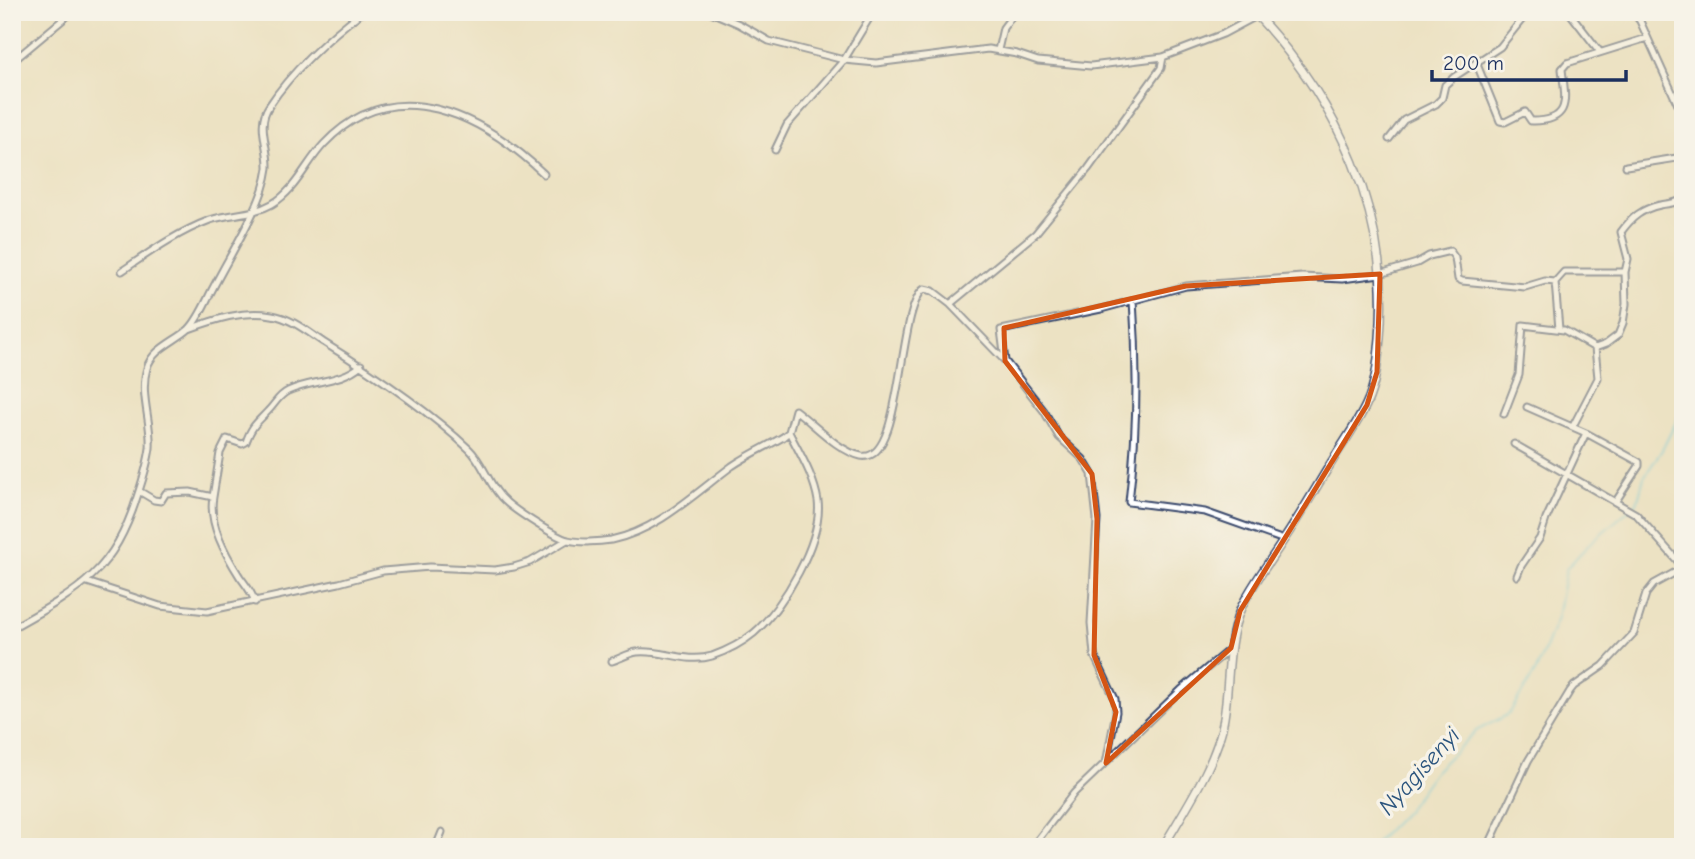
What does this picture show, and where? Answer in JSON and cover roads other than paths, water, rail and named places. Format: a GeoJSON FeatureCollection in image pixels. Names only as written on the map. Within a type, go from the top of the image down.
{"type":"FeatureCollection","features":[{"type":"Feature","properties":{"kind":"main road"},"geometry":{"type":"LineString","coordinates":[[1163,847],[1213,755],[1224,720],[1235,625],[1249,591],[1284,540],[1367,405],[1377,372],[1382,307],[1380,274],[1368,200],[1336,125],[1299,67],[1259,14]]}},
{"type":"Feature","properties":{"kind":"street"},"geometry":{"type":"LineString","coordinates":[[12,62],[72,12]]}},
{"type":"Feature","properties":{"kind":"street"},"geometry":{"type":"LineString","coordinates":[[189,329],[254,212],[265,184],[268,151],[262,124],[266,109],[285,83],[362,12]]}},
{"type":"Feature","properties":{"kind":"street"},"geometry":{"type":"LineString","coordinates":[[711,12],[769,41],[844,61],[876,63],[988,49],[1038,61],[1091,66],[1163,57],[1223,34],[1259,14]]}},
{"type":"Feature","properties":{"kind":"street"},"geometry":{"type":"LineString","coordinates":[[775,150],[787,125],[844,61],[873,12]]}},
{"type":"Feature","properties":{"kind":"street"},"geometry":{"type":"LineString","coordinates":[[998,50],[1003,28],[1015,12]]}},
{"type":"Feature","properties":{"kind":"street"},"geometry":{"type":"LineString","coordinates":[[1389,139],[1404,120],[1436,104],[1445,85],[1500,47],[1528,12]]}},
{"type":"Feature","properties":{"kind":"street"},"geometry":{"type":"LineString","coordinates":[[1569,12],[1600,52]]}},
{"type":"Feature","properties":{"kind":"street"},"geometry":{"type":"LineString","coordinates":[[1633,12],[1640,21],[1683,117]]}},
{"type":"Feature","properties":{"kind":"street"},"geometry":{"type":"LineString","coordinates":[[1476,62],[1500,121],[1505,122],[1525,112],[1533,122],[1553,117],[1565,106],[1563,66],[1647,38]]}},
{"type":"Feature","properties":{"kind":"street"},"geometry":{"type":"LineString","coordinates":[[950,304],[1035,234],[1114,134],[1161,68],[1163,57]]}},
{"type":"Feature","properties":{"kind":"street"},"geometry":{"type":"LineString","coordinates":[[122,271],[191,228],[212,220],[254,212],[272,204],[285,194],[325,143],[346,124],[365,113],[386,108],[437,107],[465,118],[520,151],[544,174]]}},
{"type":"Feature","properties":{"kind":"street"},"geometry":{"type":"LineString","coordinates":[[1626,166],[1683,157]]}},
{"type":"Feature","properties":{"kind":"street"},"geometry":{"type":"LineString","coordinates":[[1595,348],[1614,338],[1621,330],[1626,304],[1625,272],[1629,259],[1621,232],[1632,218],[1643,211],[1683,199]]}},
{"type":"Feature","properties":{"kind":"street"},"geometry":{"type":"LineString","coordinates":[[1004,361],[1001,330],[1004,328],[1101,309],[1185,286],[1302,276],[1342,279],[1380,274],[1450,251],[1455,258],[1458,279],[1462,281],[1525,287],[1545,281],[1555,282]]}},
{"type":"Feature","properties":{"kind":"street"},"geometry":{"type":"LineString","coordinates":[[1559,329],[1555,282],[1564,272],[1625,272]]}},
{"type":"Feature","properties":{"kind":"street"},"geometry":{"type":"LineString","coordinates":[[612,662],[636,652],[686,658],[709,657],[736,645],[755,632],[794,582],[817,528],[818,504],[815,486],[789,432],[795,410],[836,443],[862,456],[872,455],[894,415],[901,363],[914,304],[924,289],[950,304],[1004,361],[1044,411],[1059,437],[1083,459],[1092,474],[1097,519],[1091,623],[1094,655],[1115,699],[1116,712],[1106,763]]}},
{"type":"Feature","properties":{"kind":"street"},"geometry":{"type":"LineString","coordinates":[[1133,300],[1138,369],[1129,502],[1205,512],[1284,540]]}},
{"type":"Feature","properties":{"kind":"street"},"geometry":{"type":"LineString","coordinates":[[12,628],[87,582],[115,549],[132,515],[150,445],[145,389],[147,367],[168,344],[189,329],[220,318],[239,315],[275,316],[297,325],[361,365],[440,424],[472,452],[505,501],[567,540],[608,541],[649,527],[736,464],[789,432]]}},
{"type":"Feature","properties":{"kind":"street"},"geometry":{"type":"LineString","coordinates":[[1504,414],[1519,375],[1523,325],[1559,329],[1576,335],[1595,348],[1598,378],[1573,426]]}},
{"type":"Feature","properties":{"kind":"street"},"geometry":{"type":"LineString","coordinates":[[255,601],[222,544],[214,520],[211,507],[220,453],[227,439],[242,444],[246,442],[260,417],[267,413],[285,392],[347,374],[361,365]]}},
{"type":"Feature","properties":{"kind":"street"},"geometry":{"type":"LineString","coordinates":[[1527,407],[1573,426],[1639,462],[1616,501]]}},
{"type":"Feature","properties":{"kind":"street"},"geometry":{"type":"LineString","coordinates":[[1517,576],[1540,538],[1586,433]]}},
{"type":"Feature","properties":{"kind":"street"},"geometry":{"type":"LineString","coordinates":[[1488,847],[1528,761],[1570,691],[1603,666],[1634,633],[1646,594],[1654,584],[1683,568],[1644,521],[1616,501],[1514,443]]}},
{"type":"Feature","properties":{"kind":"street"},"geometry":{"type":"LineString","coordinates":[[139,491],[154,500],[162,501],[166,493],[172,492],[190,492],[213,498]]}},
{"type":"Feature","properties":{"kind":"street"},"geometry":{"type":"LineString","coordinates":[[87,582],[160,606],[207,611],[339,583],[383,570],[430,567],[495,570],[514,567],[530,562],[567,540]]}},
{"type":"Feature","properties":{"kind":"street"},"geometry":{"type":"LineString","coordinates":[[1032,847],[1074,793],[1181,690],[1231,648]]}},
{"type":"Feature","properties":{"kind":"street"},"geometry":{"type":"LineString","coordinates":[[436,847],[442,832]]}},
{"type":"Feature","properties":{"kind":"waterway","name":"Nyagisenyi"},"geometry":{"type":"LineString","coordinates":[[1371,847],[1408,809],[1434,772],[1476,731],[1509,714],[1536,671],[1557,618],[1566,569],[1590,543],[1637,503],[1644,477],[1662,450],[1683,408]]}}]}
